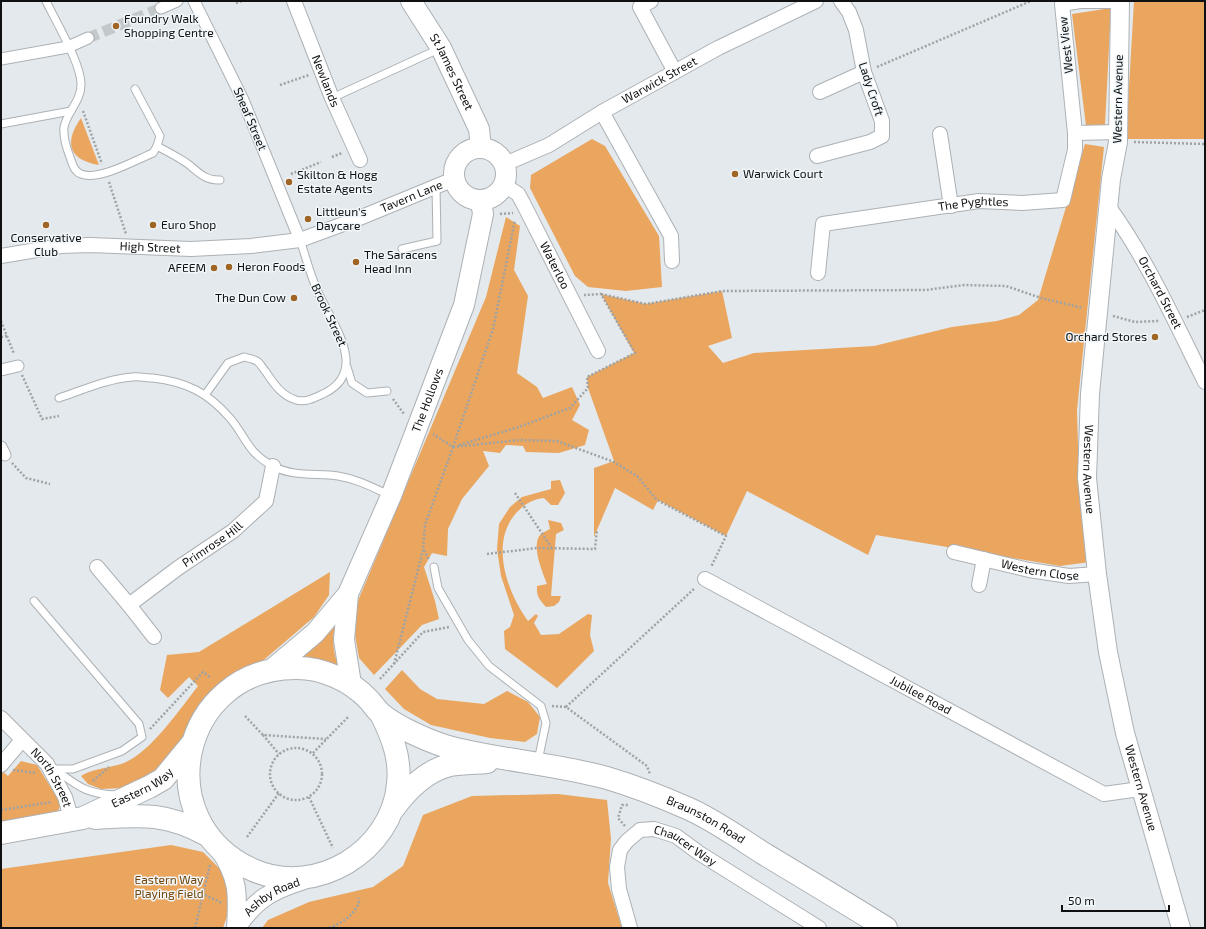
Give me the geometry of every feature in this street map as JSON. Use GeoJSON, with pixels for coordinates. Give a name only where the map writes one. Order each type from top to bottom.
{"type":"FeatureCollection","features":[{"type":"Feature","properties":{"kind":"main road","name":"St James Street"},"geometry":{"type":"LineString","coordinates":[[411,1],[441,48],[479,129],[481,148]]}},
{"type":"Feature","properties":{"kind":"main road"},"geometry":{"type":"LineString","coordinates":[[481,148],[494,152],[505,164],[507,174],[504,185],[495,196],[482,207],[462,193],[454,179],[455,169],[459,158],[470,150],[481,148]]}},
{"type":"Feature","properties":{"kind":"main road","name":"The Hollows"},"geometry":{"type":"LineString","coordinates":[[348,594],[391,496],[464,305],[482,207]]}},
{"type":"Feature","properties":{"kind":"main road"},"geometry":{"type":"LineString","coordinates":[[271,670],[316,633],[348,594]]}},
{"type":"Feature","properties":{"kind":"main road"},"geometry":{"type":"LineString","coordinates":[[348,594],[344,640],[351,684]]}},
{"type":"Feature","properties":{"kind":"main road"},"geometry":{"type":"LineString","coordinates":[[299,667],[327,673],[351,684],[367,697],[381,714],[392,734],[398,760],[398,784],[392,810],[382,830],[364,852],[340,868],[316,876],[284,878],[257,872],[212,849],[192,804],[188,775],[191,744],[202,719],[219,697],[241,681],[271,670],[299,667]]}},
{"type":"Feature","properties":{"kind":"main road","name":"Braunston Road"},"geometry":{"type":"LineString","coordinates":[[381,714],[411,731],[445,746],[508,760],[538,764],[607,778],[690,808],[886,928]]}},
{"type":"Feature","properties":{"kind":"main road","name":"Eastern Way"},"geometry":{"type":"LineString","coordinates":[[78,820],[163,779],[191,744]]}},
{"type":"Feature","properties":{"kind":"main road","name":"Braunston Road"},"geometry":{"type":"LineString","coordinates":[[392,810],[406,791],[423,778],[448,765],[508,760]]}},
{"type":"Feature","properties":{"kind":"main road","name":"Eastern Way"},"geometry":{"type":"LineString","coordinates":[[1,833],[78,820],[134,815],[162,817],[187,824],[212,849]]}},
{"type":"Feature","properties":{"kind":"street"},"geometry":{"type":"LineString","coordinates":[[161,8],[177,1]]}},
{"type":"Feature","properties":{"kind":"street","name":"Sheaf Street"},"geometry":{"type":"LineString","coordinates":[[194,1],[243,100],[300,240]]}},
{"type":"Feature","properties":{"kind":"street","name":"Newlands"},"geometry":{"type":"LineString","coordinates":[[294,1],[332,98],[360,160]]}},
{"type":"Feature","properties":{"kind":"street"},"geometry":{"type":"LineString","coordinates":[[651,1],[640,7],[675,72]]}},
{"type":"Feature","properties":{"kind":"street","name":"Warwick Street"},"geometry":{"type":"LineString","coordinates":[[505,164],[549,145],[602,112],[718,48],[816,1]]}},
{"type":"Feature","properties":{"kind":"street","name":"Lady Croft"},"geometry":{"type":"LineString","coordinates":[[817,156],[870,142],[882,136],[882,121],[864,72],[856,30],[849,12],[841,1]]}},
{"type":"Feature","properties":{"kind":"street","name":"West View"},"geometry":{"type":"LineString","coordinates":[[1075,133],[1062,3],[1080,1],[1110,1]]}},
{"type":"Feature","properties":{"kind":"street","name":"Western Avenue"},"geometry":{"type":"LineString","coordinates":[[1120,1],[1118,137],[1111,179],[1090,394],[1087,478],[1097,574],[1108,652],[1125,733],[1181,928]]}},
{"type":"Feature","properties":{"kind":"street"},"geometry":{"type":"LineString","coordinates":[[1,59],[68,47],[88,38]]}},
{"type":"Feature","properties":{"kind":"street"},"geometry":{"type":"LineString","coordinates":[[820,92],[864,72]]}},
{"type":"Feature","properties":{"kind":"street"},"geometry":{"type":"LineString","coordinates":[[602,112],[671,236],[672,261]]}},
{"type":"Feature","properties":{"kind":"street"},"geometry":{"type":"LineString","coordinates":[[1075,133],[1118,137]]}},
{"type":"Feature","properties":{"kind":"street","name":"The Pyghtles"},"geometry":{"type":"LineString","coordinates":[[818,273],[823,224],[979,201],[1022,202],[1063,200],[1075,150],[1075,133]]}},
{"type":"Feature","properties":{"kind":"street"},"geometry":{"type":"LineString","coordinates":[[940,134],[951,206]]}},
{"type":"Feature","properties":{"kind":"street","name":"Tavern Lane"},"geometry":{"type":"LineString","coordinates":[[300,240],[357,219],[454,179]]}},
{"type":"Feature","properties":{"kind":"street","name":"Waterloo"},"geometry":{"type":"LineString","coordinates":[[504,185],[518,194],[598,351]]}},
{"type":"Feature","properties":{"kind":"street","name":"Orchard Street"},"geometry":{"type":"LineString","coordinates":[[1109,207],[1129,235],[1146,263],[1205,382]]}},
{"type":"Feature","properties":{"kind":"street","name":"High Street"},"geometry":{"type":"LineString","coordinates":[[1,256],[61,246],[90,245],[191,249],[251,246],[300,240]]}},
{"type":"Feature","properties":{"kind":"street"},"geometry":{"type":"LineString","coordinates":[[1,370],[18,366]]}},
{"type":"Feature","properties":{"kind":"street","name":"Primrose Hill"},"geometry":{"type":"LineString","coordinates":[[129,605],[178,568],[233,531],[266,501],[273,466]]}},
{"type":"Feature","properties":{"kind":"street","name":"Western Close"},"geometry":{"type":"LineString","coordinates":[[954,552],[1029,570],[1069,576],[1097,574]]}},
{"type":"Feature","properties":{"kind":"street","name":"Western Close"},"geometry":{"type":"LineString","coordinates":[[979,585],[984,559]]}},
{"type":"Feature","properties":{"kind":"street"},"geometry":{"type":"LineString","coordinates":[[97,566],[154,637]]}},
{"type":"Feature","properties":{"kind":"street","name":"Jubilee Road"},"geometry":{"type":"LineString","coordinates":[[705,579],[1104,794],[1140,789]]}},
{"type":"Feature","properties":{"kind":"street","name":"North Street"},"geometry":{"type":"LineString","coordinates":[[1,718],[51,769],[78,820]]}},
{"type":"Feature","properties":{"kind":"street","name":"North Street"},"geometry":{"type":"LineString","coordinates":[[5,768],[22,740]]}},
{"type":"Feature","properties":{"kind":"street","name":"Chaucer Way"},"geometry":{"type":"LineString","coordinates":[[630,928],[616,867],[620,850],[627,841],[640,830],[654,829],[676,836],[699,853],[819,928]]}},
{"type":"Feature","properties":{"kind":"street","name":"Ashby Road"},"geometry":{"type":"LineString","coordinates":[[212,849],[230,865],[236,882],[236,928]]}},
{"type":"Feature","properties":{"kind":"street","name":"Ashby Road"},"geometry":{"type":"LineString","coordinates":[[236,928],[249,910],[265,896],[287,885],[316,876]]}},
{"type":"Feature","properties":{"kind":"lane"},"geometry":{"type":"LineString","coordinates":[[46,1],[79,72],[81,85],[79,99],[64,126],[64,142],[75,169],[81,174],[93,176],[105,173],[155,149],[160,136],[135,89]]}},
{"type":"Feature","properties":{"kind":"lane"},"geometry":{"type":"LineString","coordinates":[[332,98],[441,48]]}},
{"type":"Feature","properties":{"kind":"lane"},"geometry":{"type":"LineString","coordinates":[[1,124],[71,111]]}},
{"type":"Feature","properties":{"kind":"lane"},"geometry":{"type":"LineString","coordinates":[[155,149],[184,161],[202,176],[213,180],[220,180]]}},
{"type":"Feature","properties":{"kind":"lane"},"geometry":{"type":"LineString","coordinates":[[402,249],[437,241],[436,187]]}},
{"type":"Feature","properties":{"kind":"lane","name":"Brook Street"},"geometry":{"type":"LineString","coordinates":[[300,240],[312,279],[326,311],[340,332],[346,351],[346,367]]}},
{"type":"Feature","properties":{"kind":"lane"},"geometry":{"type":"LineString","coordinates":[[205,395],[228,363],[244,357],[258,362],[283,395],[298,400],[311,400],[330,390],[342,378],[346,367]]}},
{"type":"Feature","properties":{"kind":"lane"},"geometry":{"type":"LineString","coordinates":[[346,367],[352,383],[367,393],[387,391]]}},
{"type":"Feature","properties":{"kind":"lane"},"geometry":{"type":"LineString","coordinates":[[59,398],[111,381],[133,376],[173,380],[205,395],[230,419],[244,441],[257,456],[273,466],[294,473],[338,476],[360,480],[391,496]]}},
{"type":"Feature","properties":{"kind":"lane"},"geometry":{"type":"LineString","coordinates":[[434,567],[438,588],[468,640],[489,666],[541,706],[546,723],[538,764]]}},
{"type":"Feature","properties":{"kind":"lane"},"geometry":{"type":"LineString","coordinates":[[34,601],[139,724],[142,737],[122,751],[73,769],[51,769]]}},
{"type":"Feature","properties":{"kind":"lane"},"geometry":{"type":"LineString","coordinates":[[51,769],[81,789],[104,794],[131,795]]}},
{"type":"Feature","properties":{"kind":"path"},"geometry":{"type":"LineString","coordinates":[[236,3],[242,1]]}},
{"type":"Feature","properties":{"kind":"path"},"geometry":{"type":"LineString","coordinates":[[864,72],[1031,1]]}},
{"type":"Feature","properties":{"kind":"path"},"geometry":{"type":"LineString","coordinates":[[280,85],[321,70]]}},
{"type":"Feature","properties":{"kind":"path"},"geometry":{"type":"LineString","coordinates":[[1118,137],[1205,144]]}},
{"type":"Feature","properties":{"kind":"path"},"geometry":{"type":"LineString","coordinates":[[291,174],[321,162]]}},
{"type":"Feature","properties":{"kind":"path"},"geometry":{"type":"LineString","coordinates":[[394,664],[423,550],[425,525],[493,329],[517,213],[482,207]]}},
{"type":"Feature","properties":{"kind":"path"},"geometry":{"type":"LineString","coordinates":[[580,290],[585,295],[601,294],[646,304],[722,291],[926,290],[964,286],[1006,286],[1041,298],[1135,322],[1174,319],[1205,310]]}},
{"type":"Feature","properties":{"kind":"path"},"geometry":{"type":"LineString","coordinates":[[453,447],[516,428],[570,408],[588,388],[586,377],[635,353],[601,294]]}},
{"type":"Feature","properties":{"kind":"path"},"geometry":{"type":"LineString","coordinates":[[1,337],[7,336]]}},
{"type":"Feature","properties":{"kind":"path"},"geometry":{"type":"LineString","coordinates":[[387,391],[406,418]]}},
{"type":"Feature","properties":{"kind":"path"},"geometry":{"type":"LineString","coordinates":[[431,433],[453,447],[519,440],[557,442],[614,462],[637,476],[658,500],[726,536],[705,579],[566,707]]}},
{"type":"Feature","properties":{"kind":"path"},"geometry":{"type":"LineString","coordinates":[[3,451],[26,478],[50,484]]}},
{"type":"Feature","properties":{"kind":"path"},"geometry":{"type":"LineString","coordinates":[[515,492],[551,548]]}},
{"type":"Feature","properties":{"kind":"path"},"geometry":{"type":"LineString","coordinates":[[487,554],[551,548],[595,549],[597,530]]}},
{"type":"Feature","properties":{"kind":"path"},"geometry":{"type":"LineString","coordinates":[[380,679],[423,632],[460,625]]}},
{"type":"Feature","properties":{"kind":"path"},"geometry":{"type":"LineString","coordinates":[[142,737],[203,672],[211,678]]}},
{"type":"Feature","properties":{"kind":"path"},"geometry":{"type":"LineString","coordinates":[[244,716],[279,754]]}},
{"type":"Feature","properties":{"kind":"path"},"geometry":{"type":"LineString","coordinates":[[313,753],[349,716]]}},
{"type":"Feature","properties":{"kind":"path"},"geometry":{"type":"LineString","coordinates":[[263,735],[326,739]]}},
{"type":"Feature","properties":{"kind":"path"},"geometry":{"type":"LineString","coordinates":[[297,747],[313,753],[322,767],[323,776],[318,788],[310,797],[301,800],[292,800],[279,793],[272,784],[270,776],[271,767],[279,754],[288,748],[297,747]]}},
{"type":"Feature","properties":{"kind":"path"},"geometry":{"type":"LineString","coordinates":[[5,768],[51,769]]}},
{"type":"Feature","properties":{"kind":"path"},"geometry":{"type":"LineString","coordinates":[[247,837],[279,793]]}},
{"type":"Feature","properties":{"kind":"path"},"geometry":{"type":"LineString","coordinates":[[310,797],[333,848]]}},
{"type":"Feature","properties":{"kind":"path"},"geometry":{"type":"LineString","coordinates":[[195,928],[212,849]]}},
{"type":"Feature","properties":{"kind":"path"},"geometry":{"type":"LineString","coordinates":[[202,894],[237,909]]}},
{"type":"Feature","properties":{"kind":"path"},"geometry":{"type":"LineString","coordinates":[[329,928],[347,920],[355,912],[360,903],[358,898]]}},
{"type":"Feature","properties":{"kind":"green space"},"geometry":{"type":"Polygon","coordinates":[[[1134,1],[1205,1],[1205,139],[1126,139],[1134,1]]]}},
{"type":"Feature","properties":{"kind":"green space"},"geometry":{"type":"Polygon","coordinates":[[[1111,8],[1105,125],[1086,126],[1072,14],[1111,8]]]}},
{"type":"Feature","properties":{"kind":"green space"},"geometry":{"type":"Polygon","coordinates":[[[81,118],[99,165],[89,163],[81,159],[72,149],[72,135],[81,118]]]}},
{"type":"Feature","properties":{"kind":"green space"},"geometry":{"type":"Polygon","coordinates":[[[592,139],[605,146],[659,236],[662,287],[626,291],[588,287],[575,276],[530,188],[531,175],[592,139]]]}},
{"type":"Feature","properties":{"kind":"green space"},"geometry":{"type":"Polygon","coordinates":[[[1085,144],[1104,147],[1077,410],[1079,479],[1090,562],[1060,566],[876,535],[868,555],[747,491],[726,536],[658,500],[653,510],[615,488],[594,537],[594,468],[614,461],[588,388],[587,377],[634,353],[601,294],[646,304],[722,291],[732,338],[708,346],[723,363],[754,353],[874,346],[952,327],[997,321],[1019,315],[1038,300],[1085,144]]]}},
{"type":"Feature","properties":{"kind":"green space"},"geometry":{"type":"Polygon","coordinates":[[[506,217],[520,226],[514,270],[528,296],[517,373],[537,387],[543,398],[572,387],[580,405],[572,420],[589,430],[585,445],[559,453],[526,452],[523,446],[506,445],[500,453],[483,451],[489,466],[462,499],[448,529],[447,556],[432,553],[424,567],[439,619],[422,625],[374,675],[359,658],[355,635],[357,603],[486,297],[506,217]]]}},
{"type":"Feature","properties":{"kind":"green space"},"geometry":{"type":"Polygon","coordinates":[[[560,480],[565,493],[558,505],[551,505],[544,498],[526,504],[520,509],[509,524],[504,538],[503,552],[504,567],[513,596],[528,621],[536,614],[538,616],[534,623],[541,635],[559,634],[588,614],[592,615],[590,635],[594,651],[557,688],[505,649],[504,631],[510,627],[514,615],[501,576],[497,549],[499,524],[510,507],[522,497],[551,489],[551,481],[560,480]]]}},
{"type":"Feature","properties":{"kind":"green space"},"geometry":{"type":"Polygon","coordinates":[[[548,520],[561,523],[564,530],[556,534],[551,596],[561,596],[559,602],[554,606],[546,607],[540,600],[537,593],[537,586],[547,584],[538,559],[537,544],[541,534],[550,529],[548,520]]]}},
{"type":"Feature","properties":{"kind":"green space"},"geometry":{"type":"Polygon","coordinates":[[[330,572],[329,595],[314,617],[259,664],[231,678],[205,698],[168,767],[123,788],[101,789],[88,784],[81,776],[91,771],[124,763],[144,750],[174,718],[198,686],[189,677],[168,698],[160,690],[167,655],[199,652],[330,572]]]}},
{"type":"Feature","properties":{"kind":"green space"},"geometry":{"type":"Polygon","coordinates":[[[335,625],[334,647],[335,657],[339,667],[300,660],[322,640],[335,625]]]}},
{"type":"Feature","properties":{"kind":"green space"},"geometry":{"type":"Polygon","coordinates":[[[402,670],[420,689],[437,699],[484,704],[507,691],[528,702],[540,717],[537,734],[525,742],[490,738],[431,725],[404,709],[385,689],[402,670]]]}},
{"type":"Feature","properties":{"kind":"green space"},"geometry":{"type":"Polygon","coordinates":[[[21,761],[37,765],[61,804],[57,814],[1,828],[1,770],[8,776],[21,761]]]}},
{"type":"Feature","properties":{"kind":"green space"},"geometry":{"type":"Polygon","coordinates":[[[558,794],[607,800],[611,839],[608,883],[622,928],[262,928],[268,920],[309,902],[373,887],[403,866],[423,815],[472,796],[558,794]]]}},
{"type":"Feature","properties":{"kind":"green space","name":"Eastern Way Playing Field"},"geometry":{"type":"Polygon","coordinates":[[[171,845],[203,852],[225,874],[233,899],[223,928],[1,928],[1,869],[171,845]]]}},
{"type":"Feature","properties":{"kind":"tunnel"},"geometry":{"type":"LineString","coordinates":[[88,38],[161,8]]}},
{"type":"Feature","properties":{"kind":"place","name":"Foundry Walk Shopping Centre"},"geometry":{"type":"Point","coordinates":[116,26]}},
{"type":"Feature","properties":{"kind":"place","name":"Warwick Court"},"geometry":{"type":"Point","coordinates":[735,174]}},
{"type":"Feature","properties":{"kind":"place","name":"Skilton & Hogg Estate Agents"},"geometry":{"type":"Point","coordinates":[289,182]}},
{"type":"Feature","properties":{"kind":"place","name":"Littleun's Daycare"},"geometry":{"type":"Point","coordinates":[308,219]}},
{"type":"Feature","properties":{"kind":"place","name":"Conservative Club"},"geometry":{"type":"Point","coordinates":[46,225]}},
{"type":"Feature","properties":{"kind":"place","name":"Euro Shop"},"geometry":{"type":"Point","coordinates":[153,225]}},
{"type":"Feature","properties":{"kind":"place","name":"The Saracens Head Inn"},"geometry":{"type":"Point","coordinates":[356,262]}},
{"type":"Feature","properties":{"kind":"place","name":"Heron Foods"},"geometry":{"type":"Point","coordinates":[229,267]}},
{"type":"Feature","properties":{"kind":"place","name":"AFEEM"},"geometry":{"type":"Point","coordinates":[214,268]}},
{"type":"Feature","properties":{"kind":"place","name":"The Dun Cow"},"geometry":{"type":"Point","coordinates":[294,298]}},
{"type":"Feature","properties":{"kind":"place","name":"Orchard Stores"},"geometry":{"type":"Point","coordinates":[1155,337]}}]}
